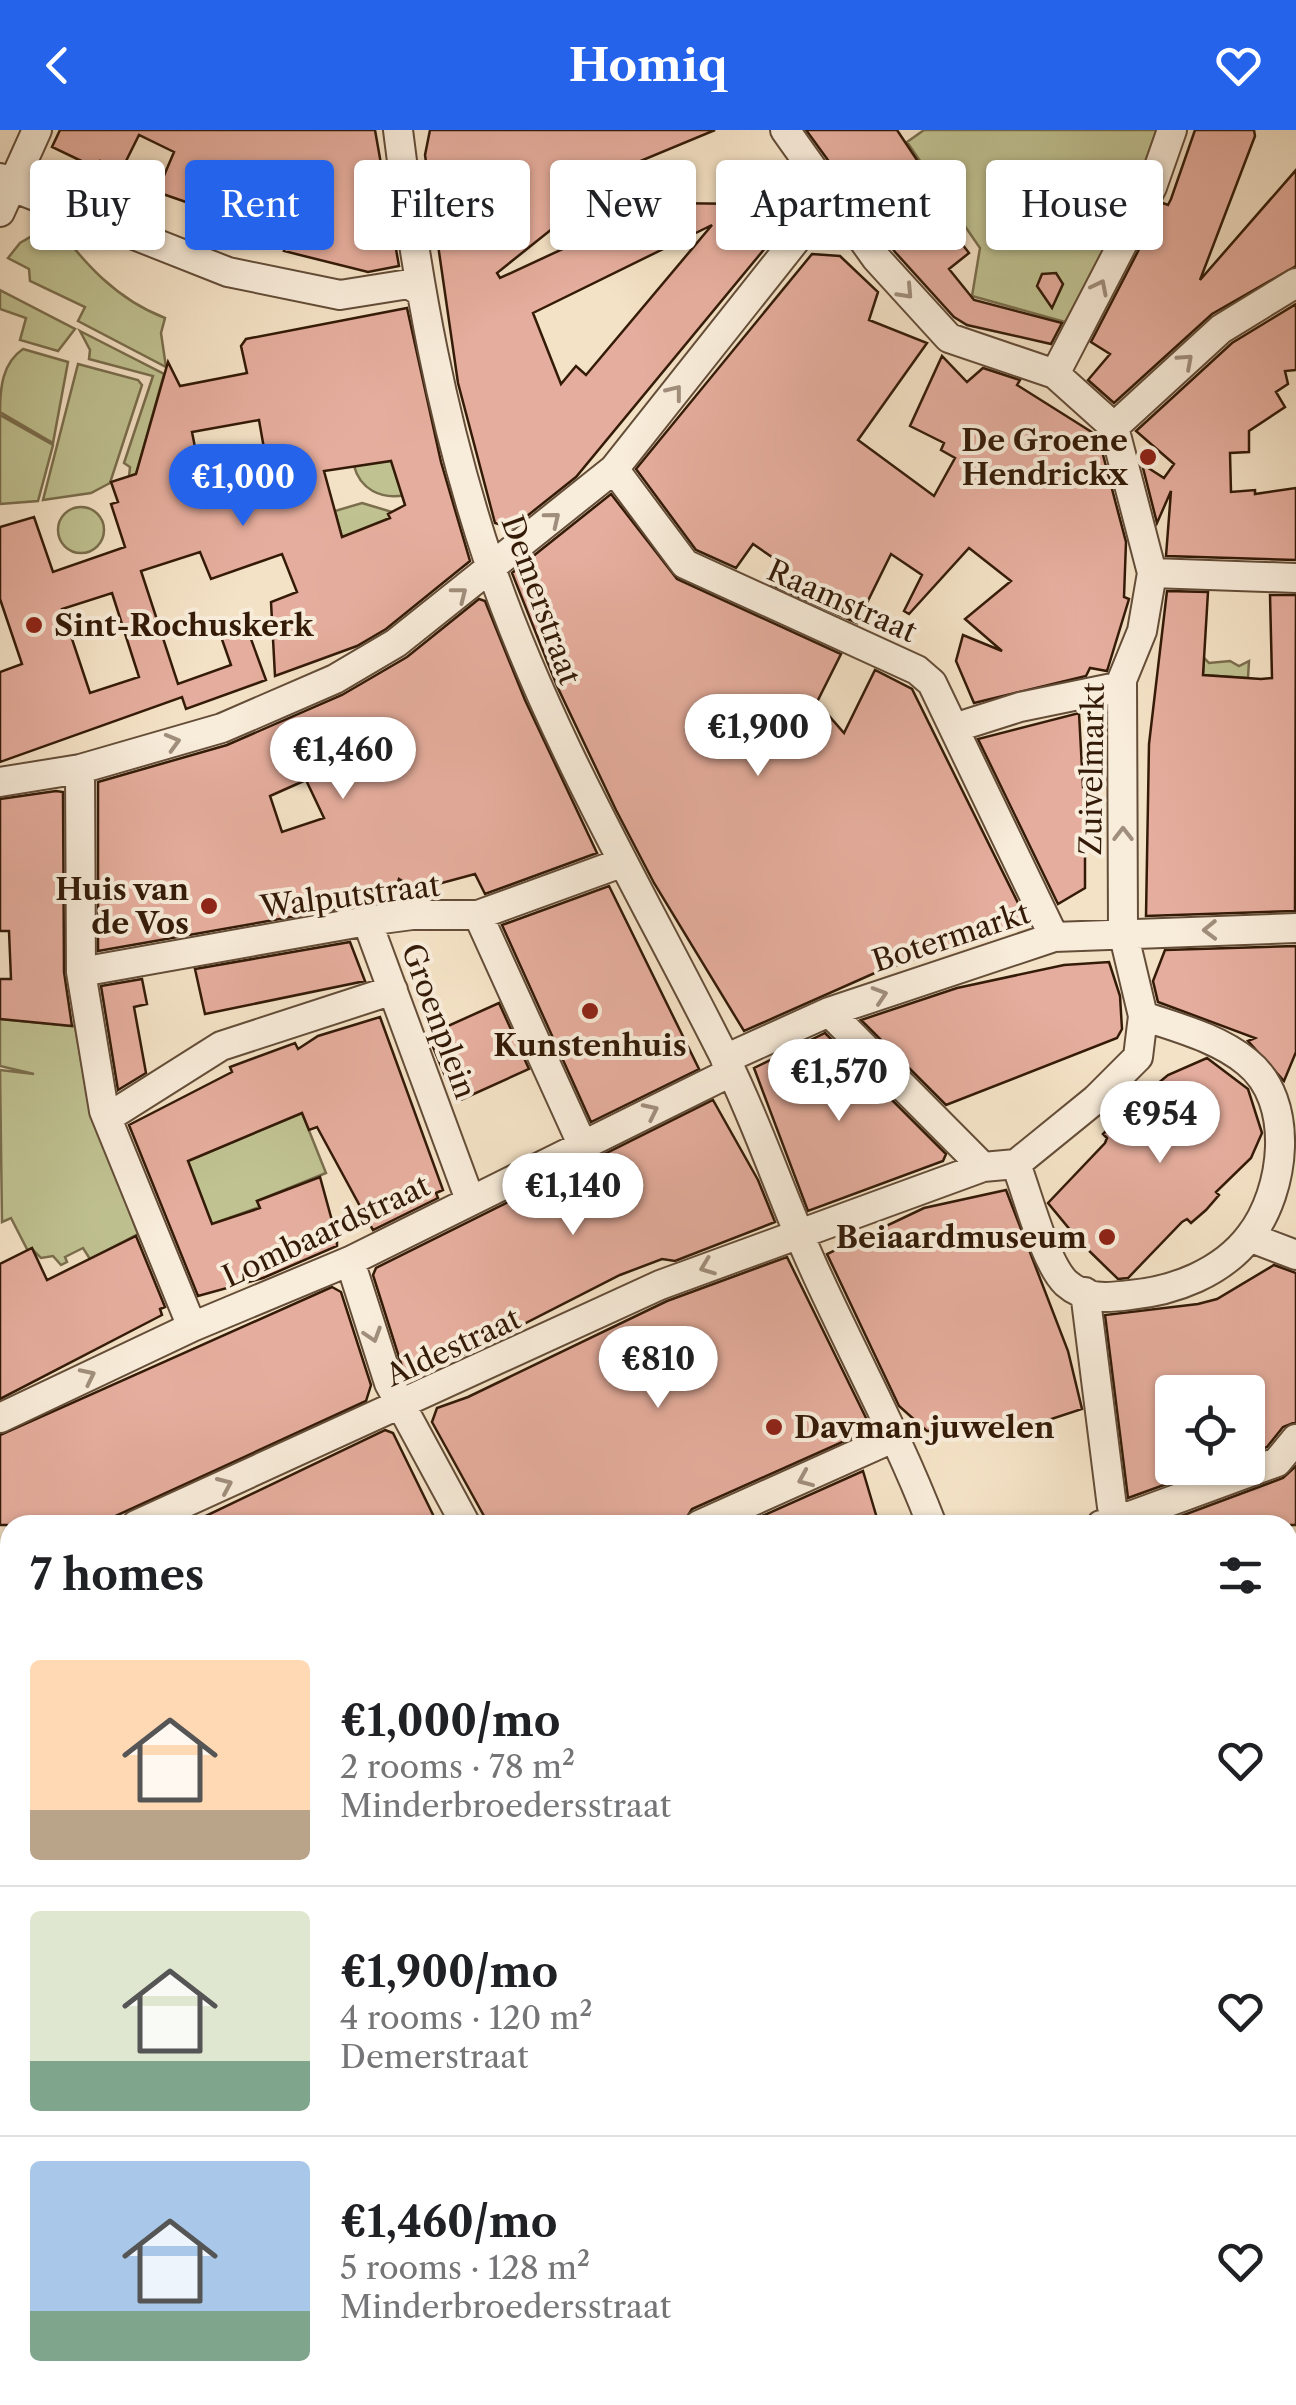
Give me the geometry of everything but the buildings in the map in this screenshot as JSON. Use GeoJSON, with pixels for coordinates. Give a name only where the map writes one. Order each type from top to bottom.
{"type":"FeatureCollection","features":[{"type":"Feature","properties":{"kind":"street"},"geometry":{"type":"LineString","coordinates":[[0,212],[5,182],[37,130]]}},
{"type":"Feature","properties":{"kind":"street","name":"Demerstraat"},"geometry":{"type":"LineString","coordinates":[[398,130],[418,290],[451,437],[492,569],[551,719],[621,863],[728,1065],[798,1232],[928,1515]]}},
{"type":"Feature","properties":{"kind":"street"},"geometry":{"type":"LineString","coordinates":[[785,130],[806,160]]}},
{"type":"Feature","properties":{"kind":"street"},"geometry":{"type":"LineString","coordinates":[[1055,374],[1152,187],[1172,130]]}},
{"type":"Feature","properties":{"kind":"street"},"geometry":{"type":"LineString","coordinates":[[5,182],[228,272],[340,295],[409,284],[418,290]]}},
{"type":"Feature","properties":{"kind":"street"},"geometry":{"type":"LineString","coordinates":[[0,782],[80,769],[222,728],[335,679],[396,644],[614,468],[788,250]]}},
{"type":"Feature","properties":{"kind":"street"},"geometry":{"type":"LineString","coordinates":[[870,250],[949,338],[1055,374],[1114,426],[1221,329],[1296,283]]}},
{"type":"Feature","properties":{"kind":"street","name":"Zuivelmarkt"},"geometry":{"type":"LineString","coordinates":[[1114,426],[1152,573],[1142,631],[1122,686],[1124,932]]}},
{"type":"Feature","properties":{"kind":"street","name":"Raamstraat"},"geometry":{"type":"LineString","coordinates":[[614,468],[685,564],[917,670],[932,683],[1054,937]]}},
{"type":"Feature","properties":{"kind":"street"},"geometry":{"type":"LineString","coordinates":[[1152,573],[1296,578]]}},
{"type":"Feature","properties":{"kind":"street"},"geometry":{"type":"LineString","coordinates":[[954,728],[1020,707],[1122,686]]}},
{"type":"Feature","properties":{"kind":"street"},"geometry":{"type":"LineString","coordinates":[[80,769],[81,972],[107,1118],[192,1327]]}},
{"type":"Feature","properties":{"kind":"street","name":"Walputstraat"},"geometry":{"type":"LineString","coordinates":[[81,972],[367,921],[412,915],[478,915],[621,863]]}},
{"type":"Feature","properties":{"kind":"street"},"geometry":{"type":"LineString","coordinates":[[478,915],[582,1144]]}},
{"type":"Feature","properties":{"kind":"street","name":"Groenplein"},"geometry":{"type":"LineString","coordinates":[[367,921],[470,1200]]}},
{"type":"Feature","properties":{"kind":"street","name":"Botermarkt"},"geometry":{"type":"LineString","coordinates":[[728,1065],[828,1012],[1054,937],[1296,928]]}},
{"type":"Feature","properties":{"kind":"street"},"geometry":{"type":"LineString","coordinates":[[1124,932],[1143,1016],[1138,1057],[1096,1099],[1016,1164],[1056,1268],[1069,1285],[1097,1298],[1177,1288],[1250,1237],[1271,1200],[1280,1140],[1275,1098],[1248,1062],[1212,1040],[1143,1016]]}},
{"type":"Feature","properties":{"kind":"street"},"geometry":{"type":"LineString","coordinates":[[107,1118],[221,1046],[393,990]]}},
{"type":"Feature","properties":{"kind":"street"},"geometry":{"type":"LineString","coordinates":[[828,1012],[983,1167]]}},
{"type":"Feature","properties":{"kind":"street","name":"Lombaardstraat"},"geometry":{"type":"LineString","coordinates":[[0,1418],[192,1327],[350,1261],[728,1065]]}},
{"type":"Feature","properties":{"kind":"street","name":"Aldestraat"},"geometry":{"type":"LineString","coordinates":[[158,1515],[441,1389],[660,1285],[983,1167],[1016,1164]]}},
{"type":"Feature","properties":{"kind":"street"},"geometry":{"type":"LineString","coordinates":[[1250,1237],[1296,1255]]}},
{"type":"Feature","properties":{"kind":"street"},"geometry":{"type":"LineString","coordinates":[[350,1261],[389,1384],[461,1515]]}},
{"type":"Feature","properties":{"kind":"street"},"geometry":{"type":"LineString","coordinates":[[1085,1292],[1112,1515]]}},
{"type":"Feature","properties":{"kind":"street"},"geometry":{"type":"LineString","coordinates":[[720,1515],[893,1438]]}},
{"type":"Feature","properties":{"kind":"street"},"geometry":{"type":"LineString","coordinates":[[1131,1515],[1277,1462],[1296,1439]]}},
{"type":"Feature","properties":{"kind":"green space"},"geometry":{"type":"Polygon","coordinates":[[[924,130],[1157,130],[1146,160],[986,160],[986,250],[1105,250],[1065,322],[972,296],[980,248],[966,228],[966,160],[919,160],[907,142],[924,130]]]}},
{"type":"Feature","properties":{"kind":"green space"},"geometry":{"type":"Polygon","coordinates":[[[30,237],[30,250],[76,250],[103,279],[131,301],[165,318],[161,333],[166,367],[78,321],[85,307],[30,281],[29,269],[8,258],[30,237]]]}},
{"type":"Feature","properties":{"kind":"green space"},"geometry":{"type":"Polygon","coordinates":[[[0,290],[75,329],[58,351],[20,340],[26,318],[0,309],[0,290]]]}},
{"type":"Feature","properties":{"kind":"green space"},"geometry":{"type":"Polygon","coordinates":[[[80,331],[164,374],[136,474],[129,477],[130,467],[124,463],[153,376],[89,359],[90,350],[80,331]]]}},
{"type":"Feature","properties":{"kind":"green space"},"geometry":{"type":"Polygon","coordinates":[[[23,349],[68,362],[53,443],[0,412],[6,369],[23,349]]]}},
{"type":"Feature","properties":{"kind":"green space"},"geometry":{"type":"Polygon","coordinates":[[[78,364],[138,380],[142,385],[110,483],[91,493],[43,500],[78,364]]]}},
{"type":"Feature","properties":{"kind":"green space"},"geometry":{"type":"Polygon","coordinates":[[[0,415],[53,445],[38,501],[0,504],[0,415]]]}},
{"type":"Feature","properties":{"kind":"green space"},"geometry":{"type":"Polygon","coordinates":[[[393,454],[405,495],[388,496],[373,491],[361,481],[354,466],[393,454]]]}},
{"type":"Feature","properties":{"kind":"green space"},"geometry":{"type":"Polygon","coordinates":[[[362,503],[392,512],[394,524],[342,537],[335,511],[362,503]]]}},
{"type":"Feature","properties":{"kind":"green space"},"geometry":{"type":"Polygon","coordinates":[[[81,507],[97,514],[104,530],[97,546],[81,553],[65,546],[58,530],[65,514],[81,507]]]}},
{"type":"Feature","properties":{"kind":"green space"},"geometry":{"type":"Polygon","coordinates":[[[1204,658],[1209,663],[1230,661],[1239,666],[1249,661],[1248,678],[1203,675],[1204,658]]]}},
{"type":"Feature","properties":{"kind":"green space"},"geometry":{"type":"Polygon","coordinates":[[[0,1019],[75,1026],[88,1101],[138,1234],[90,1259],[83,1248],[65,1257],[67,1262],[61,1265],[53,1256],[41,1258],[32,1249],[28,1251],[11,1218],[2,1222],[0,1070],[34,1074],[0,1066],[0,1019]]]}},
{"type":"Feature","properties":{"kind":"green space"},"geometry":{"type":"Polygon","coordinates":[[[302,1113],[326,1173],[257,1201],[260,1207],[212,1224],[188,1161],[302,1113]]]}},
{"type":"Feature","properties":{"kind":"place","name":"De Groene Hendrickx"},"geometry":{"type":"Point","coordinates":[1148,457]}},
{"type":"Feature","properties":{"kind":"place","name":"Sint-Rochuskerk"},"geometry":{"type":"Point","coordinates":[34,625]}},
{"type":"Feature","properties":{"kind":"place","name":"Huis van de Vos"},"geometry":{"type":"Point","coordinates":[209,906]}},
{"type":"Feature","properties":{"kind":"place","name":"Kunstenhuis"},"geometry":{"type":"Point","coordinates":[590,1011]}},
{"type":"Feature","properties":{"kind":"place","name":"Beiaardmuseum"},"geometry":{"type":"Point","coordinates":[1107,1237]}},
{"type":"Feature","properties":{"kind":"place","name":"Davman juwelen"},"geometry":{"type":"Point","coordinates":[774,1427]}}]}
